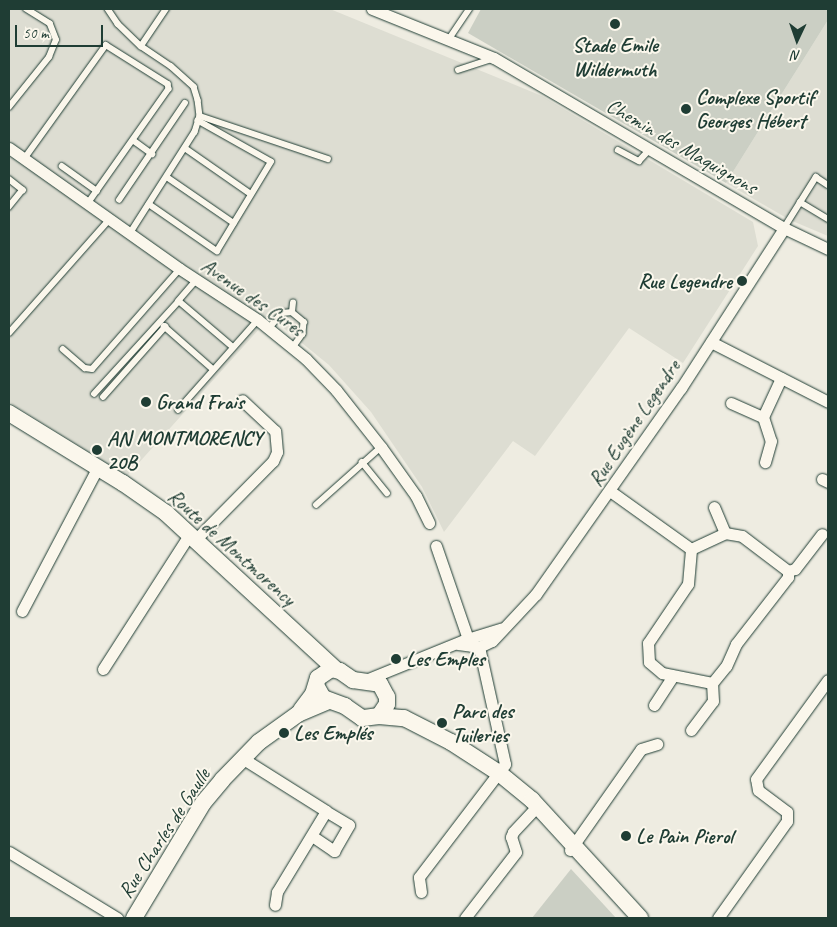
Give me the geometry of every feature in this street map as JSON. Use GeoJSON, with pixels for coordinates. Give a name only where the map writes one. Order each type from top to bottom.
{"type":"FeatureCollection","features":[{"type":"Feature","properties":{"kind":"main road","name":"Route de Montmorency"},"geometry":{"type":"LineString","coordinates":[[9,413],[98,467],[166,513],[191,538],[336,669],[353,680],[362,682],[373,681],[384,692],[451,742]]}},
{"type":"Feature","properties":{"kind":"main road","name":"Route de Montmorency"},"geometry":{"type":"LineString","coordinates":[[298,636],[317,683],[329,701]]}},
{"type":"Feature","properties":{"kind":"main road"},"geometry":{"type":"LineString","coordinates":[[298,714],[327,670],[336,669]]}},
{"type":"Feature","properties":{"kind":"main road"},"geometry":{"type":"LineString","coordinates":[[379,716],[386,704],[384,692]]}},
{"type":"Feature","properties":{"kind":"main road"},"geometry":{"type":"LineString","coordinates":[[298,714],[329,701],[345,706],[360,718],[379,716],[404,718],[451,742],[499,774],[514,787],[640,918]]}},
{"type":"Feature","properties":{"kind":"main road","name":"Rue Charles de Gaulle"},"geometry":{"type":"LineString","coordinates":[[134,918],[203,804],[242,758],[298,714]]}},
{"type":"Feature","properties":{"kind":"main road"},"geometry":{"type":"LineString","coordinates":[[572,849],[630,918]]}},
{"type":"Feature","properties":{"kind":"street","name":"Chemin des Maquignons"},"geometry":{"type":"LineString","coordinates":[[372,9],[494,58],[784,228],[828,249]]}},
{"type":"Feature","properties":{"kind":"street","name":"Avenue des Cures"},"geometry":{"type":"LineString","coordinates":[[9,148],[180,269],[258,320],[293,348],[336,390],[381,447],[416,496],[429,523]]}},
{"type":"Feature","properties":{"kind":"street","name":"Rue Eugène Legendre"},"geometry":{"type":"LineString","coordinates":[[362,682],[388,669],[469,644],[501,629],[536,594],[610,491],[712,342],[784,228]]}},
{"type":"Feature","properties":{"kind":"street"},"geometry":{"type":"LineString","coordinates":[[712,342],[828,402]]}},
{"type":"Feature","properties":{"kind":"street"},"geometry":{"type":"LineString","coordinates":[[765,462],[771,441],[763,417],[781,378]]}},
{"type":"Feature","properties":{"kind":"street"},"geometry":{"type":"LineString","coordinates":[[103,669],[191,538],[273,460],[277,452],[275,431],[242,400]]}},
{"type":"Feature","properties":{"kind":"street"},"geometry":{"type":"LineString","coordinates":[[731,403],[763,417]]}},
{"type":"Feature","properties":{"kind":"street"},"geometry":{"type":"LineString","coordinates":[[22,611],[98,467]]}},
{"type":"Feature","properties":{"kind":"street"},"geometry":{"type":"LineString","coordinates":[[610,491],[691,549]]}},
{"type":"Feature","properties":{"kind":"street"},"geometry":{"type":"LineString","coordinates":[[714,507],[725,534]]}},
{"type":"Feature","properties":{"kind":"street"},"geometry":{"type":"LineString","coordinates":[[691,549],[725,534],[742,536],[788,571]]}},
{"type":"Feature","properties":{"kind":"street"},"geometry":{"type":"LineString","coordinates":[[691,730],[712,701],[712,683],[726,666],[736,644],[775,597],[788,571],[795,569],[822,534]]}},
{"type":"Feature","properties":{"kind":"street"},"geometry":{"type":"LineString","coordinates":[[420,892],[419,877],[505,764],[469,644],[436,546]]}},
{"type":"Feature","properties":{"kind":"street"},"geometry":{"type":"LineString","coordinates":[[691,549],[688,584],[646,649],[653,667],[673,676],[712,683]]}},
{"type":"Feature","properties":{"kind":"street"},"geometry":{"type":"LineString","coordinates":[[384,692],[388,669]]}},
{"type":"Feature","properties":{"kind":"street"},"geometry":{"type":"LineString","coordinates":[[654,705],[673,676]]}},
{"type":"Feature","properties":{"kind":"street"},"geometry":{"type":"LineString","coordinates":[[718,918],[787,820],[787,812],[758,790],[756,779],[828,680]]}},
{"type":"Feature","properties":{"kind":"street"},"geometry":{"type":"LineString","coordinates":[[572,849],[641,748],[657,744]]}},
{"type":"Feature","properties":{"kind":"street"},"geometry":{"type":"LineString","coordinates":[[242,758],[349,825],[334,851],[312,836]]}},
{"type":"Feature","properties":{"kind":"street"},"geometry":{"type":"LineString","coordinates":[[465,918],[516,852],[511,837],[535,809]]}},
{"type":"Feature","properties":{"kind":"street"},"geometry":{"type":"LineString","coordinates":[[275,905],[277,892],[326,811]]}},
{"type":"Feature","properties":{"kind":"street"},"geometry":{"type":"LineString","coordinates":[[9,852],[116,918]]}},
{"type":"Feature","properties":{"kind":"lane"},"geometry":{"type":"LineString","coordinates":[[9,107],[49,57],[56,40],[50,24],[26,9]]}},
{"type":"Feature","properties":{"kind":"lane"},"geometry":{"type":"LineString","coordinates":[[108,9],[118,24],[141,46],[171,66],[194,87],[199,118],[185,148],[130,234]]}},
{"type":"Feature","properties":{"kind":"lane"},"geometry":{"type":"LineString","coordinates":[[141,46],[166,9]]}},
{"type":"Feature","properties":{"kind":"lane"},"geometry":{"type":"LineString","coordinates":[[449,39],[469,9]]}},
{"type":"Feature","properties":{"kind":"lane"},"geometry":{"type":"LineString","coordinates":[[24,159],[106,45],[168,84],[169,89],[88,204]]}},
{"type":"Feature","properties":{"kind":"lane"},"geometry":{"type":"LineString","coordinates":[[458,70],[494,58]]}},
{"type":"Feature","properties":{"kind":"lane"},"geometry":{"type":"LineString","coordinates":[[119,200],[185,103]]}},
{"type":"Feature","properties":{"kind":"lane"},"geometry":{"type":"LineString","coordinates":[[199,118],[328,159]]}},
{"type":"Feature","properties":{"kind":"lane"},"geometry":{"type":"LineString","coordinates":[[149,204],[216,251],[271,162],[199,118]]}},
{"type":"Feature","properties":{"kind":"lane"},"geometry":{"type":"LineString","coordinates":[[133,140],[152,154]]}},
{"type":"Feature","properties":{"kind":"lane"},"geometry":{"type":"LineString","coordinates":[[185,148],[251,194]]}},
{"type":"Feature","properties":{"kind":"lane"},"geometry":{"type":"LineString","coordinates":[[618,150],[639,162],[650,149]]}},
{"type":"Feature","properties":{"kind":"lane"},"geometry":{"type":"LineString","coordinates":[[62,166],[97,191]]}},
{"type":"Feature","properties":{"kind":"lane"},"geometry":{"type":"LineString","coordinates":[[167,177],[234,223]]}},
{"type":"Feature","properties":{"kind":"lane"},"geometry":{"type":"LineString","coordinates":[[784,228],[816,177],[828,185]]}},
{"type":"Feature","properties":{"kind":"lane"},"geometry":{"type":"LineString","coordinates":[[9,179],[23,190],[9,207]]}},
{"type":"Feature","properties":{"kind":"lane"},"geometry":{"type":"LineString","coordinates":[[800,202],[828,219]]}},
{"type":"Feature","properties":{"kind":"lane"},"geometry":{"type":"LineString","coordinates":[[9,333],[110,219]]}},
{"type":"Feature","properties":{"kind":"lane"},"geometry":{"type":"LineString","coordinates":[[63,349],[85,368],[92,369],[180,269]]}},
{"type":"Feature","properties":{"kind":"lane"},"geometry":{"type":"LineString","coordinates":[[103,397],[163,325],[197,280]]}},
{"type":"Feature","properties":{"kind":"lane"},"geometry":{"type":"LineString","coordinates":[[180,301],[233,348]]}},
{"type":"Feature","properties":{"kind":"lane"},"geometry":{"type":"LineString","coordinates":[[292,312],[293,303]]}},
{"type":"Feature","properties":{"kind":"lane"},"geometry":{"type":"LineString","coordinates":[[269,328],[282,313],[292,312],[302,318],[304,329],[293,348]]}},
{"type":"Feature","properties":{"kind":"lane"},"geometry":{"type":"LineString","coordinates":[[178,410],[258,320]]}},
{"type":"Feature","properties":{"kind":"lane"},"geometry":{"type":"LineString","coordinates":[[94,394],[147,335],[163,325]]}},
{"type":"Feature","properties":{"kind":"lane"},"geometry":{"type":"LineString","coordinates":[[163,325],[213,369]]}},
{"type":"Feature","properties":{"kind":"lane"},"geometry":{"type":"LineString","coordinates":[[316,505],[381,447]]}},
{"type":"Feature","properties":{"kind":"lane"},"geometry":{"type":"LineString","coordinates":[[362,462],[387,493]]}},
{"type":"Feature","properties":{"kind":"shaded area"},"geometry":{"type":"Polygon","coordinates":[[[9,9],[330,9],[542,96],[753,222],[758,246],[683,363],[629,328],[535,456],[513,441],[444,532],[422,487],[371,412],[329,365],[270,317],[127,476],[9,402],[9,9]]]}},
{"type":"Feature","properties":{"kind":"shaded area","name":"Complexe Sportif Georges Hébert"},"geometry":{"type":"Polygon","coordinates":[[[481,9],[828,9],[828,20],[726,183],[468,33],[481,9]]]}},
{"type":"Feature","properties":{"kind":"shaded area"},"geometry":{"type":"Polygon","coordinates":[[[828,20],[828,236],[790,220],[726,183],[828,20]]]}},
{"type":"Feature","properties":{"kind":"shaded area"},"geometry":{"type":"Polygon","coordinates":[[[571,869],[616,918],[532,918],[571,869]]]}},
{"type":"Feature","properties":{"kind":"place","name":"Stade Emile Wildermuth"},"geometry":{"type":"Point","coordinates":[615,24]}},
{"type":"Feature","properties":{"kind":"place","name":"Complexe Sportif Georges Hébert"},"geometry":{"type":"Point","coordinates":[686,109]}},
{"type":"Feature","properties":{"kind":"place","name":"Rue Legendre"},"geometry":{"type":"Point","coordinates":[742,281]}},
{"type":"Feature","properties":{"kind":"place","name":"Grand Frais"},"geometry":{"type":"Point","coordinates":[146,402]}},
{"type":"Feature","properties":{"kind":"place","name":"AN MONTMORENCY 20B"},"geometry":{"type":"Point","coordinates":[97,450]}},
{"type":"Feature","properties":{"kind":"place","name":"Les Emples"},"geometry":{"type":"Point","coordinates":[396,659]}},
{"type":"Feature","properties":{"kind":"place","name":"Parc des Tuileries"},"geometry":{"type":"Point","coordinates":[442,723]}},
{"type":"Feature","properties":{"kind":"place","name":"Les Emplés"},"geometry":{"type":"Point","coordinates":[284,733]}},
{"type":"Feature","properties":{"kind":"place","name":"Le Pain Pierol"},"geometry":{"type":"Point","coordinates":[626,836]}}]}
